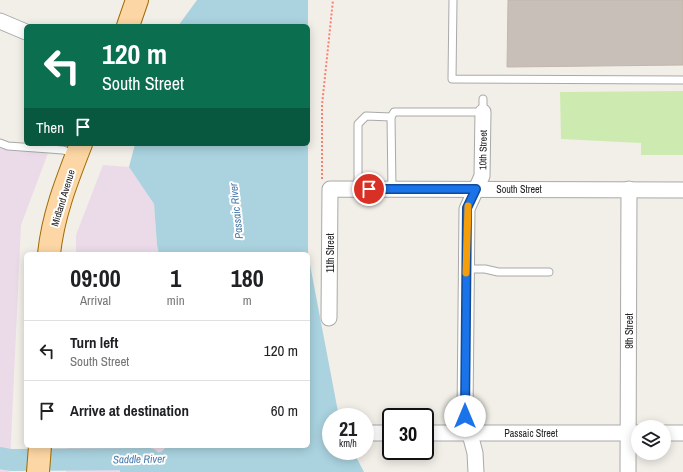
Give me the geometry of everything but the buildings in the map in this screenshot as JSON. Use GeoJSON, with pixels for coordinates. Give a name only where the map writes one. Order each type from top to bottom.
{"type":"FeatureCollection","features":[{"type":"Feature","properties":{"kind":"main road"},"geometry":{"type":"LineString","coordinates":[[129,24],[137,0]]}},
{"type":"Feature","properties":{"kind":"main road","name":"Midland Avenue"},"geometry":{"type":"LineString","coordinates":[[49,252],[57,211],[63,189],[79,150]]}},
{"type":"Feature","properties":{"kind":"main road"},"geometry":{"type":"LineString","coordinates":[[38,472],[40,448]]}},
{"type":"Feature","properties":{"kind":"street"},"geometry":{"type":"LineString","coordinates":[[0,21],[24,31]]}},
{"type":"Feature","properties":{"kind":"street","name":"10th Street"},"geometry":{"type":"LineString","coordinates":[[476,472],[475,453],[465,416],[467,208],[482,176],[483,105]]}},
{"type":"Feature","properties":{"kind":"street","name":"South Street"},"geometry":{"type":"LineString","coordinates":[[330,189],[683,190]]}},
{"type":"Feature","properties":{"kind":"street","name":"11th Street"},"geometry":{"type":"LineString","coordinates":[[329,318],[330,189]]}},
{"type":"Feature","properties":{"kind":"street","name":"9th Street"},"geometry":{"type":"LineString","coordinates":[[629,189],[633,420]]}},
{"type":"Feature","properties":{"kind":"street","name":"Passaic Street"},"geometry":{"type":"LineString","coordinates":[[434,433],[631,433]]}},
{"type":"Feature","properties":{"kind":"street"},"geometry":{"type":"LineString","coordinates":[[671,433],[683,433]]}},
{"type":"Feature","properties":{"kind":"street","name":"9th Street"},"geometry":{"type":"LineString","coordinates":[[628,472],[631,449]]}},
{"type":"Feature","properties":{"kind":"lane"},"geometry":{"type":"LineString","coordinates":[[453,0],[452,79],[683,80]]}},
{"type":"Feature","properties":{"kind":"lane"},"geometry":{"type":"LineString","coordinates":[[392,189],[391,117],[394,112],[483,105]]}},
{"type":"Feature","properties":{"kind":"lane"},"geometry":{"type":"LineString","coordinates":[[358,189],[358,124],[366,116],[391,117]]}},
{"type":"Feature","properties":{"kind":"lane"},"geometry":{"type":"LineString","coordinates":[[0,143],[8,146],[79,150]]}},
{"type":"Feature","properties":{"kind":"lane"},"geometry":{"type":"LineString","coordinates":[[466,269],[485,268],[498,272],[549,272]]}},
{"type":"Feature","properties":{"kind":"path"},"geometry":{"type":"LineString","coordinates":[[330,189],[322,182],[322,105],[333,0]]}},
{"type":"Feature","properties":{"kind":"shaded area"},"geometry":{"type":"Polygon","coordinates":[[[0,141],[48,153],[21,225],[9,472],[0,472],[0,141]]]}},
{"type":"Feature","properties":{"kind":"shaded area"},"geometry":{"type":"Polygon","coordinates":[[[103,165],[129,167],[154,204],[159,252],[76,252],[76,235],[103,165]]]}},
{"type":"Feature","properties":{"kind":"shaded area"},"geometry":{"type":"Polygon","coordinates":[[[68,448],[165,448],[161,452],[120,456],[120,472],[66,472],[68,448]]]}},
{"type":"Feature","properties":{"kind":"green space"},"geometry":{"type":"Polygon","coordinates":[[[683,91],[683,155],[641,155],[641,143],[561,139],[560,92],[683,91]]]}},
{"type":"Feature","properties":{"kind":"water"},"geometry":{"type":"Polygon","coordinates":[[[197,0],[308,0],[308,24],[179,24],[197,0]]]}},
{"type":"Feature","properties":{"kind":"water","name":"Passaic River"},"geometry":{"type":"Polygon","coordinates":[[[134,146],[308,146],[308,252],[159,252],[154,204],[129,167],[134,146]]]}},
{"type":"Feature","properties":{"kind":"water"},"geometry":{"type":"Polygon","coordinates":[[[310,265],[337,408],[322,408],[322,460],[358,460],[364,472],[120,472],[120,456],[161,452],[165,448],[310,448],[310,265]]]}},
{"type":"Feature","properties":{"kind":"waterway","name":"Saddle River"},"geometry":{"type":"LineString","coordinates":[[0,458],[11,460],[149,459]]}},
{"type":"Feature","properties":{"kind":"slow traffic"},"geometry":{"type":"LineString","coordinates":[[466,273],[468,206]]}},
{"type":"Feature","properties":{"kind":"route"},"geometry":{"type":"LineString","coordinates":[[369,189],[476,189],[467,208],[465,416]]}}]}
